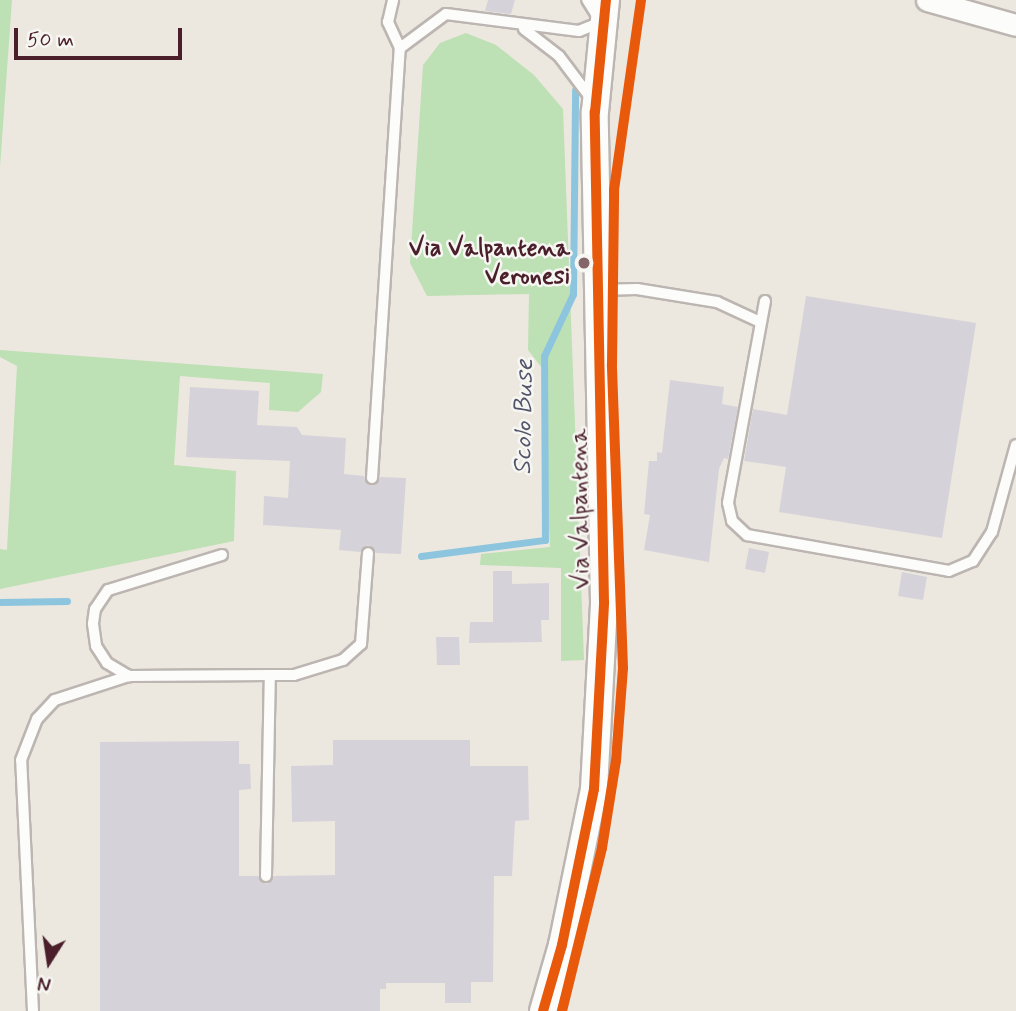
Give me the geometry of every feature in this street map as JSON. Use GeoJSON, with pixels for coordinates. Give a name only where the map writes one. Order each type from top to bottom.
{"type":"FeatureCollection","features":[{"type":"Feature","properties":{"kind":"street"},"geometry":{"type":"LineString","coordinates":[[927,0],[1016,25]]}},
{"type":"Feature","properties":{"kind":"street","name":"Via Valpantena"},"geometry":{"type":"LineString","coordinates":[[543,1011],[562,945],[594,789],[604,602],[596,290],[595,112],[604,11]]}},
{"type":"Feature","properties":{"kind":"lane"},"geometry":{"type":"LineString","coordinates":[[372,478],[400,48],[387,22],[393,0]]}},
{"type":"Feature","properties":{"kind":"lane"},"geometry":{"type":"LineString","coordinates":[[400,48],[446,14],[522,27],[579,31],[604,11],[587,0]]}},
{"type":"Feature","properties":{"kind":"lane"},"geometry":{"type":"LineString","coordinates":[[522,27],[559,56],[588,90],[595,112]]}},
{"type":"Feature","properties":{"kind":"lane"},"geometry":{"type":"LineString","coordinates":[[596,290],[637,289],[703,299],[760,322]]}},
{"type":"Feature","properties":{"kind":"lane"},"geometry":{"type":"LineString","coordinates":[[765,301],[728,502],[732,521],[747,535],[949,570],[973,561],[992,532],[1016,445]]}},
{"type":"Feature","properties":{"kind":"lane"},"geometry":{"type":"LineString","coordinates":[[33,1011],[21,760],[37,719],[55,700],[129,676],[294,675],[343,660],[361,644],[368,553]]}},
{"type":"Feature","properties":{"kind":"lane"},"geometry":{"type":"LineString","coordinates":[[129,676],[107,663],[96,646],[95,609],[108,590],[222,555]]}},
{"type":"Feature","properties":{"kind":"lane"},"geometry":{"type":"LineString","coordinates":[[266,876],[270,676]]}},
{"type":"Feature","properties":{"kind":"green space"},"geometry":{"type":"Polygon","coordinates":[[[0,0],[12,0],[0,167],[0,0]]]}},
{"type":"Feature","properties":{"kind":"green space"},"geometry":{"type":"Polygon","coordinates":[[[466,33],[496,45],[534,75],[563,109],[584,660],[561,661],[561,568],[480,565],[481,554],[550,547],[542,368],[528,350],[529,294],[427,296],[410,263],[423,65],[440,43],[466,33]]]}},
{"type":"Feature","properties":{"kind":"green space"},"geometry":{"type":"Polygon","coordinates":[[[0,350],[323,374],[321,392],[298,412],[269,410],[270,383],[180,376],[174,465],[236,471],[234,541],[0,589],[0,549],[7,550],[17,366],[0,357],[0,350]]]}},
{"type":"Feature","properties":{"kind":"building"},"geometry":{"type":"Polygon","coordinates":[[[488,0],[515,0],[511,14],[485,11],[488,0]]]}},
{"type":"Feature","properties":{"kind":"building"},"geometry":{"type":"Polygon","coordinates":[[[806,296],[976,323],[942,538],[779,512],[786,467],[744,461],[753,409],[787,415],[806,296]]]}},
{"type":"Feature","properties":{"kind":"building"},"geometry":{"type":"Polygon","coordinates":[[[670,380],[724,387],[722,404],[738,407],[728,459],[724,458],[719,469],[709,562],[644,550],[650,515],[644,514],[649,461],[657,461],[657,452],[662,453],[670,380]]]}},
{"type":"Feature","properties":{"kind":"building"},"geometry":{"type":"Polygon","coordinates":[[[190,387],[259,391],[257,425],[297,427],[302,435],[346,438],[344,474],[364,476],[368,485],[376,485],[380,477],[406,478],[401,554],[376,553],[368,545],[360,552],[339,550],[341,530],[263,525],[264,496],[288,498],[290,461],[186,457],[190,387]]]}},
{"type":"Feature","properties":{"kind":"building"},"geometry":{"type":"Polygon","coordinates":[[[749,548],[769,552],[765,573],[745,569],[749,548]]]}},
{"type":"Feature","properties":{"kind":"building"},"geometry":{"type":"Polygon","coordinates":[[[493,571],[512,571],[512,584],[549,583],[549,620],[541,620],[542,642],[469,643],[470,622],[493,622],[493,571]]]}},
{"type":"Feature","properties":{"kind":"building"},"geometry":{"type":"Polygon","coordinates":[[[902,572],[927,577],[923,600],[898,596],[902,572]]]}},
{"type":"Feature","properties":{"kind":"building"},"geometry":{"type":"Polygon","coordinates":[[[436,637],[459,637],[460,665],[437,665],[436,637]]]}},
{"type":"Feature","properties":{"kind":"building"},"geometry":{"type":"Polygon","coordinates":[[[333,740],[470,740],[470,766],[528,766],[529,820],[515,821],[512,876],[494,876],[493,982],[471,982],[471,1003],[445,1003],[445,983],[386,983],[386,989],[380,989],[380,1011],[100,1011],[100,742],[239,741],[239,764],[250,764],[251,789],[239,790],[239,876],[258,876],[267,884],[274,876],[335,875],[335,821],[292,822],[291,766],[333,765],[333,740]]]}},
{"type":"Feature","properties":{"kind":"waterway","name":"Scolo Buse"},"geometry":{"type":"LineString","coordinates":[[421,556],[545,540],[544,356],[573,294],[575,90]]}},
{"type":"Feature","properties":{"kind":"waterway","name":"Scolo Buse"},"geometry":{"type":"LineString","coordinates":[[0,602],[67,601]]}},
{"type":"Feature","properties":{"kind":"cycle path"},"geometry":{"type":"LineString","coordinates":[[543,1011],[562,945],[594,789],[604,602],[595,112],[606,0]]}},
{"type":"Feature","properties":{"kind":"cycle path"},"geometry":{"type":"LineString","coordinates":[[562,1011],[602,848],[616,761],[623,668],[612,364],[614,190],[641,0]]}},
{"type":"Feature","properties":{"kind":"place","name":"Via Valpantena Veronesi"},"geometry":{"type":"Point","coordinates":[584,263]}}]}
